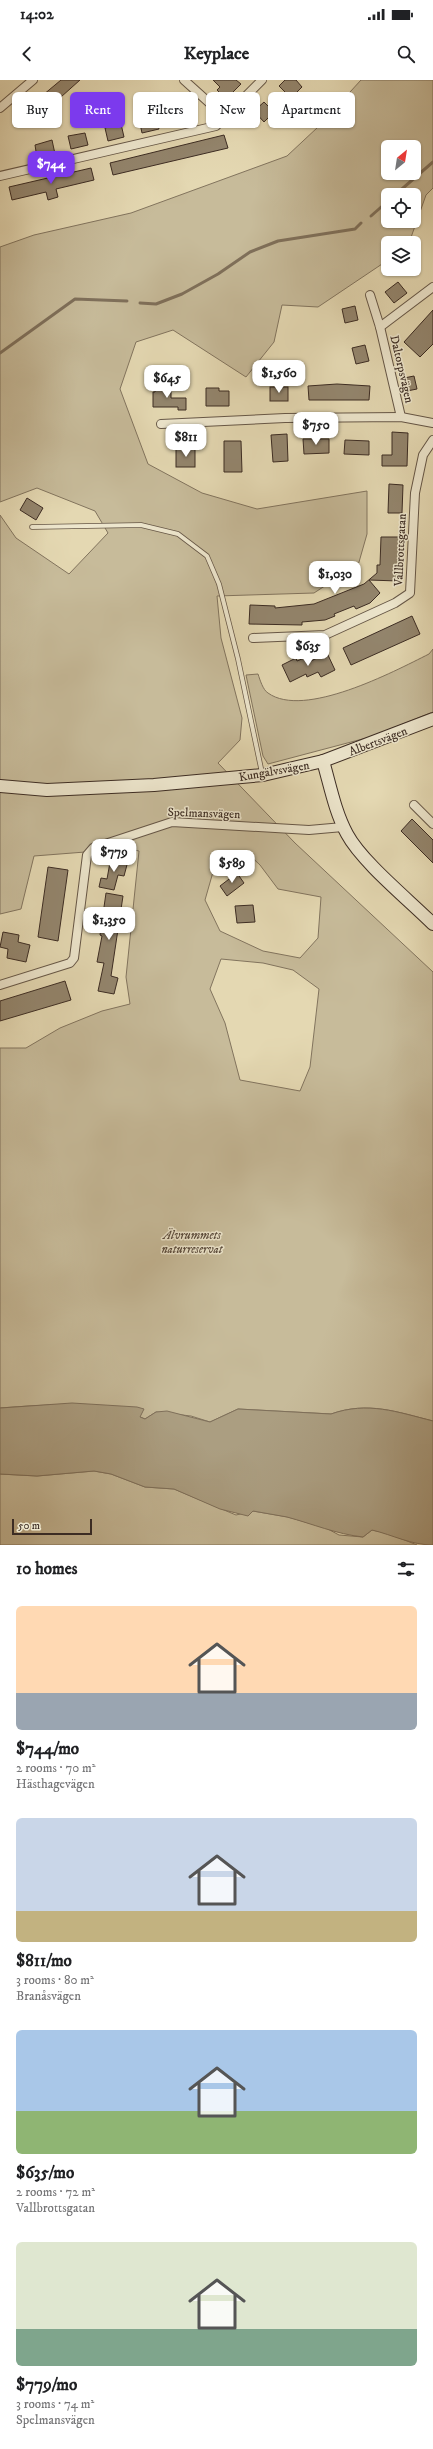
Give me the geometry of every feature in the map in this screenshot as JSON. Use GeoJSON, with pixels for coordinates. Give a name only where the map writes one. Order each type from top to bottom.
{"type":"FeatureCollection","features":[{"type":"Feature","properties":{"kind":"street"},"geometry":{"type":"LineString","coordinates":[[0,108],[33,80]]}},
{"type":"Feature","properties":{"kind":"street"},"geometry":{"type":"LineString","coordinates":[[184,80],[206,100]]}},
{"type":"Feature","properties":{"kind":"street"},"geometry":{"type":"LineString","coordinates":[[250,92],[262,80]]}},
{"type":"Feature","properties":{"kind":"street"},"geometry":{"type":"LineString","coordinates":[[0,176],[207,128]]}},
{"type":"Feature","properties":{"kind":"street","name":"Daltorpsvägen"},"geometry":{"type":"LineString","coordinates":[[380,327],[433,287]]}},
{"type":"Feature","properties":{"kind":"street","name":"Daltorpsvägen"},"geometry":{"type":"LineString","coordinates":[[370,295],[380,327],[401,417]]}},
{"type":"Feature","properties":{"kind":"street"},"geometry":{"type":"LineString","coordinates":[[161,424],[285,418],[401,417],[433,423]]}},
{"type":"Feature","properties":{"kind":"street","name":"Vallbrottsgatan"},"geometry":{"type":"LineString","coordinates":[[253,638],[325,635],[395,603],[410,593],[415,493],[422,455],[433,440]]}},
{"type":"Feature","properties":{"kind":"street","name":"Albertsvägen"},"geometry":{"type":"LineString","coordinates":[[323,762],[433,719]]}},
{"type":"Feature","properties":{"kind":"street","name":"Kungälvsvägen"},"geometry":{"type":"LineString","coordinates":[[0,786],[17,789],[54,790],[154,785],[262,775],[323,762],[343,827],[360,852],[433,924]]}},
{"type":"Feature","properties":{"kind":"street"},"geometry":{"type":"LineString","coordinates":[[414,805],[433,824]]}},
{"type":"Feature","properties":{"kind":"street","name":"Spelmansvägen"},"geometry":{"type":"LineString","coordinates":[[0,985],[70,963],[74,958],[87,855],[93,848],[172,822],[310,830],[343,827]]}},
{"type":"Feature","properties":{"kind":"lane"},"geometry":{"type":"LineString","coordinates":[[32,527],[141,525],[178,534],[207,556],[219,584],[236,652],[262,775]]}},
{"type":"Feature","properties":{"kind":"green space","name":"Älvrummets naturreservat"},"geometry":{"type":"Polygon","coordinates":[[[361,80],[433,80],[433,188],[426,195],[421,209],[421,188],[381,188],[381,228],[414,228],[411,236],[381,236],[381,265],[318,307],[282,305],[274,342],[246,377],[173,330],[136,342],[120,389],[148,464],[202,493],[257,509],[367,491],[367,534],[357,569],[346,572],[314,593],[217,596],[221,638],[242,718],[240,740],[218,763],[295,843],[433,972],[433,1421],[395,1411],[370,1408],[357,1408],[331,1414],[238,1409],[210,1422],[191,1416],[156,1412],[145,1419],[111,1408],[93,1406],[54,1405],[0,1408],[0,1048],[26,1048],[60,1028],[102,1011],[130,1004],[126,977],[139,851],[114,846],[98,851],[34,856],[21,909],[0,914],[0,515],[16,538],[69,574],[108,533],[95,511],[37,488],[0,502],[0,247],[34,235],[131,213],[287,156],[317,128],[355,128],[355,92],[350,92],[361,80]],[[245,851],[213,872],[205,900],[220,931],[263,951],[300,958],[318,938],[321,897],[278,889],[260,865],[245,851]],[[221,959],[210,989],[225,1023],[240,1080],[300,1091],[310,1067],[319,989],[293,970],[263,963],[221,959]]]}},
{"type":"Feature","properties":{"kind":"green space"},"geometry":{"type":"Polygon","coordinates":[[[433,649],[433,712],[370,737],[268,764],[263,756],[246,675],[258,674],[266,692],[284,700],[303,700],[325,697],[372,681],[429,654],[433,649]]]}},
{"type":"Feature","properties":{"kind":"green space"},"geometry":{"type":"Polygon","coordinates":[[[94,1471],[111,1474],[145,1487],[174,1489],[236,1515],[253,1511],[288,1517],[326,1528],[339,1535],[363,1537],[372,1530],[390,1534],[417,1545],[0,1545],[0,1474],[37,1476],[94,1471]]]}},
{"type":"Feature","properties":{"kind":"shaded area"},"geometry":{"type":"Polygon","coordinates":[[[72,1403],[137,1407],[144,1409],[140,1417],[145,1419],[156,1412],[167,1411],[210,1422],[238,1409],[331,1414],[357,1408],[370,1408],[395,1411],[433,1421],[433,1545],[410,1542],[372,1530],[363,1537],[353,1536],[287,1517],[253,1511],[248,1516],[220,1509],[174,1489],[145,1487],[111,1474],[94,1471],[37,1476],[0,1474],[0,1408],[72,1403]]]}},
{"type":"Feature","properties":{"kind":"building"},"geometry":{"type":"Polygon","coordinates":[[[61,80],[80,80],[62,96],[62,92],[47,92],[61,80]]]}},
{"type":"Feature","properties":{"kind":"building"},"geometry":{"type":"Polygon","coordinates":[[[213,80],[236,80],[241,84],[233,92],[219,92],[217,90],[220,87],[213,80]]]}},
{"type":"Feature","properties":{"kind":"building"},"geometry":{"type":"Polygon","coordinates":[[[285,80],[296,80],[302,87],[297,92],[285,92],[279,86],[285,80]]]}},
{"type":"Feature","properties":{"kind":"building"},"geometry":{"type":"Polygon","coordinates":[[[264,102],[268,106],[268,118],[264,122],[260,118],[260,106],[264,102]]]}},
{"type":"Feature","properties":{"kind":"building"},"geometry":{"type":"Polygon","coordinates":[[[105,128],[122,128],[124,137],[108,141],[105,128]]]}},
{"type":"Feature","properties":{"kind":"building"},"geometry":{"type":"Polygon","coordinates":[[[141,128],[159,129],[142,133],[141,128]]]}},
{"type":"Feature","properties":{"kind":"building"},"geometry":{"type":"Polygon","coordinates":[[[85,133],[88,145],[71,149],[68,136],[85,133]]]}},
{"type":"Feature","properties":{"kind":"building"},"geometry":{"type":"Polygon","coordinates":[[[224,135],[228,148],[113,175],[110,163],[224,135]]]}},
{"type":"Feature","properties":{"kind":"building"},"geometry":{"type":"Polygon","coordinates":[[[52,140],[55,154],[37,158],[35,145],[52,140]]]}},
{"type":"Feature","properties":{"kind":"building"},"geometry":{"type":"Polygon","coordinates":[[[91,168],[94,180],[56,189],[58,197],[48,200],[46,192],[12,200],[9,187],[91,168]]]}},
{"type":"Feature","properties":{"kind":"building"},"geometry":{"type":"Polygon","coordinates":[[[398,282],[407,293],[394,303],[385,292],[398,282]]]}},
{"type":"Feature","properties":{"kind":"building"},"geometry":{"type":"Polygon","coordinates":[[[355,306],[358,320],[345,323],[342,309],[355,306]]]}},
{"type":"Feature","properties":{"kind":"building"},"geometry":{"type":"Polygon","coordinates":[[[433,310],[433,344],[420,357],[404,342],[433,310]]]}},
{"type":"Feature","properties":{"kind":"building"},"geometry":{"type":"Polygon","coordinates":[[[365,345],[369,361],[356,364],[352,348],[365,345]]]}},
{"type":"Feature","properties":{"kind":"building"},"geometry":{"type":"Polygon","coordinates":[[[414,376],[417,389],[407,391],[404,378],[414,376]]]}},
{"type":"Feature","properties":{"kind":"building"},"geometry":{"type":"Polygon","coordinates":[[[337,384],[370,386],[369,400],[309,400],[308,386],[337,384]]]}},
{"type":"Feature","properties":{"kind":"building"},"geometry":{"type":"Polygon","coordinates":[[[171,385],[171,398],[186,398],[186,410],[178,410],[178,407],[153,407],[153,392],[155,392],[155,386],[171,385]]]}},
{"type":"Feature","properties":{"kind":"building"},"geometry":{"type":"Polygon","coordinates":[[[270,387],[288,387],[288,401],[270,401],[270,387]]]}},
{"type":"Feature","properties":{"kind":"building"},"geometry":{"type":"Polygon","coordinates":[[[206,388],[219,388],[219,391],[229,391],[229,406],[206,406],[206,388]]]}},
{"type":"Feature","properties":{"kind":"building"},"geometry":{"type":"Polygon","coordinates":[[[392,432],[408,433],[407,466],[382,466],[382,455],[392,455],[392,432]]]}},
{"type":"Feature","properties":{"kind":"building"},"geometry":{"type":"Polygon","coordinates":[[[287,434],[288,461],[273,462],[271,435],[287,434]]]}},
{"type":"Feature","properties":{"kind":"building"},"geometry":{"type":"Polygon","coordinates":[[[303,439],[329,439],[329,453],[304,454],[303,439]]]}},
{"type":"Feature","properties":{"kind":"building"},"geometry":{"type":"Polygon","coordinates":[[[345,440],[369,441],[369,455],[344,454],[345,440]]]}},
{"type":"Feature","properties":{"kind":"building"},"geometry":{"type":"Polygon","coordinates":[[[224,441],[241,441],[242,472],[224,472],[224,441]]]}},
{"type":"Feature","properties":{"kind":"building"},"geometry":{"type":"Polygon","coordinates":[[[176,448],[195,448],[195,467],[176,467],[176,448]]]}},
{"type":"Feature","properties":{"kind":"building"},"geometry":{"type":"Polygon","coordinates":[[[389,484],[403,485],[402,513],[388,513],[389,484]]]}},
{"type":"Feature","properties":{"kind":"building"},"geometry":{"type":"Polygon","coordinates":[[[27,498],[43,508],[36,520],[20,510],[27,498]]]}},
{"type":"Feature","properties":{"kind":"building"},"geometry":{"type":"Polygon","coordinates":[[[381,537],[401,537],[398,581],[369,580],[380,593],[370,603],[356,609],[354,606],[334,614],[335,616],[325,620],[302,622],[302,625],[249,624],[250,605],[275,606],[275,608],[314,604],[364,584],[377,573],[377,565],[380,565],[381,537]]]}},
{"type":"Feature","properties":{"kind":"building"},"geometry":{"type":"Polygon","coordinates":[[[412,616],[420,634],[351,665],[343,648],[412,616]]]}},
{"type":"Feature","properties":{"kind":"building"},"geometry":{"type":"Polygon","coordinates":[[[327,653],[335,670],[321,677],[318,672],[307,677],[306,674],[290,682],[282,665],[296,658],[297,661],[309,656],[311,661],[327,653]]]}},
{"type":"Feature","properties":{"kind":"building"},"geometry":{"type":"Polygon","coordinates":[[[412,819],[433,840],[433,863],[401,831],[412,819]]]}},
{"type":"Feature","properties":{"kind":"building"},"geometry":{"type":"Polygon","coordinates":[[[111,857],[128,861],[124,876],[118,875],[114,890],[99,887],[101,878],[107,879],[111,857]]]}},
{"type":"Feature","properties":{"kind":"building"},"geometry":{"type":"Polygon","coordinates":[[[48,867],[68,870],[58,941],[38,937],[48,867]]]}},
{"type":"Feature","properties":{"kind":"building"},"geometry":{"type":"Polygon","coordinates":[[[237,873],[244,883],[227,896],[220,886],[237,873]]]}},
{"type":"Feature","properties":{"kind":"building"},"geometry":{"type":"Polygon","coordinates":[[[106,893],[123,896],[111,976],[118,978],[114,994],[98,991],[104,963],[97,962],[102,936],[100,935],[106,893]]]}},
{"type":"Feature","properties":{"kind":"building"},"geometry":{"type":"Polygon","coordinates":[[[253,905],[255,922],[237,923],[235,906],[253,905]]]}},
{"type":"Feature","properties":{"kind":"building"},"geometry":{"type":"Polygon","coordinates":[[[3,932],[19,935],[18,942],[30,945],[26,962],[7,958],[8,949],[0,947],[3,932]]]}},
{"type":"Feature","properties":{"kind":"building"},"geometry":{"type":"Polygon","coordinates":[[[65,981],[71,1000],[0,1021],[0,1001],[65,981]]]}},
{"type":"Feature","properties":{"kind":"waterway"},"geometry":{"type":"LineString","coordinates":[[403,188],[433,162]]}},
{"type":"Feature","properties":{"kind":"waterway"},"geometry":{"type":"LineString","coordinates":[[371,216],[381,207]]}},
{"type":"Feature","properties":{"kind":"waterway"},"geometry":{"type":"LineString","coordinates":[[140,303],[156,304],[182,294],[218,274],[250,252],[278,241],[355,229],[361,223]]}},
{"type":"Feature","properties":{"kind":"waterway"},"geometry":{"type":"LineString","coordinates":[[0,353],[75,299],[127,301]]}}]}
